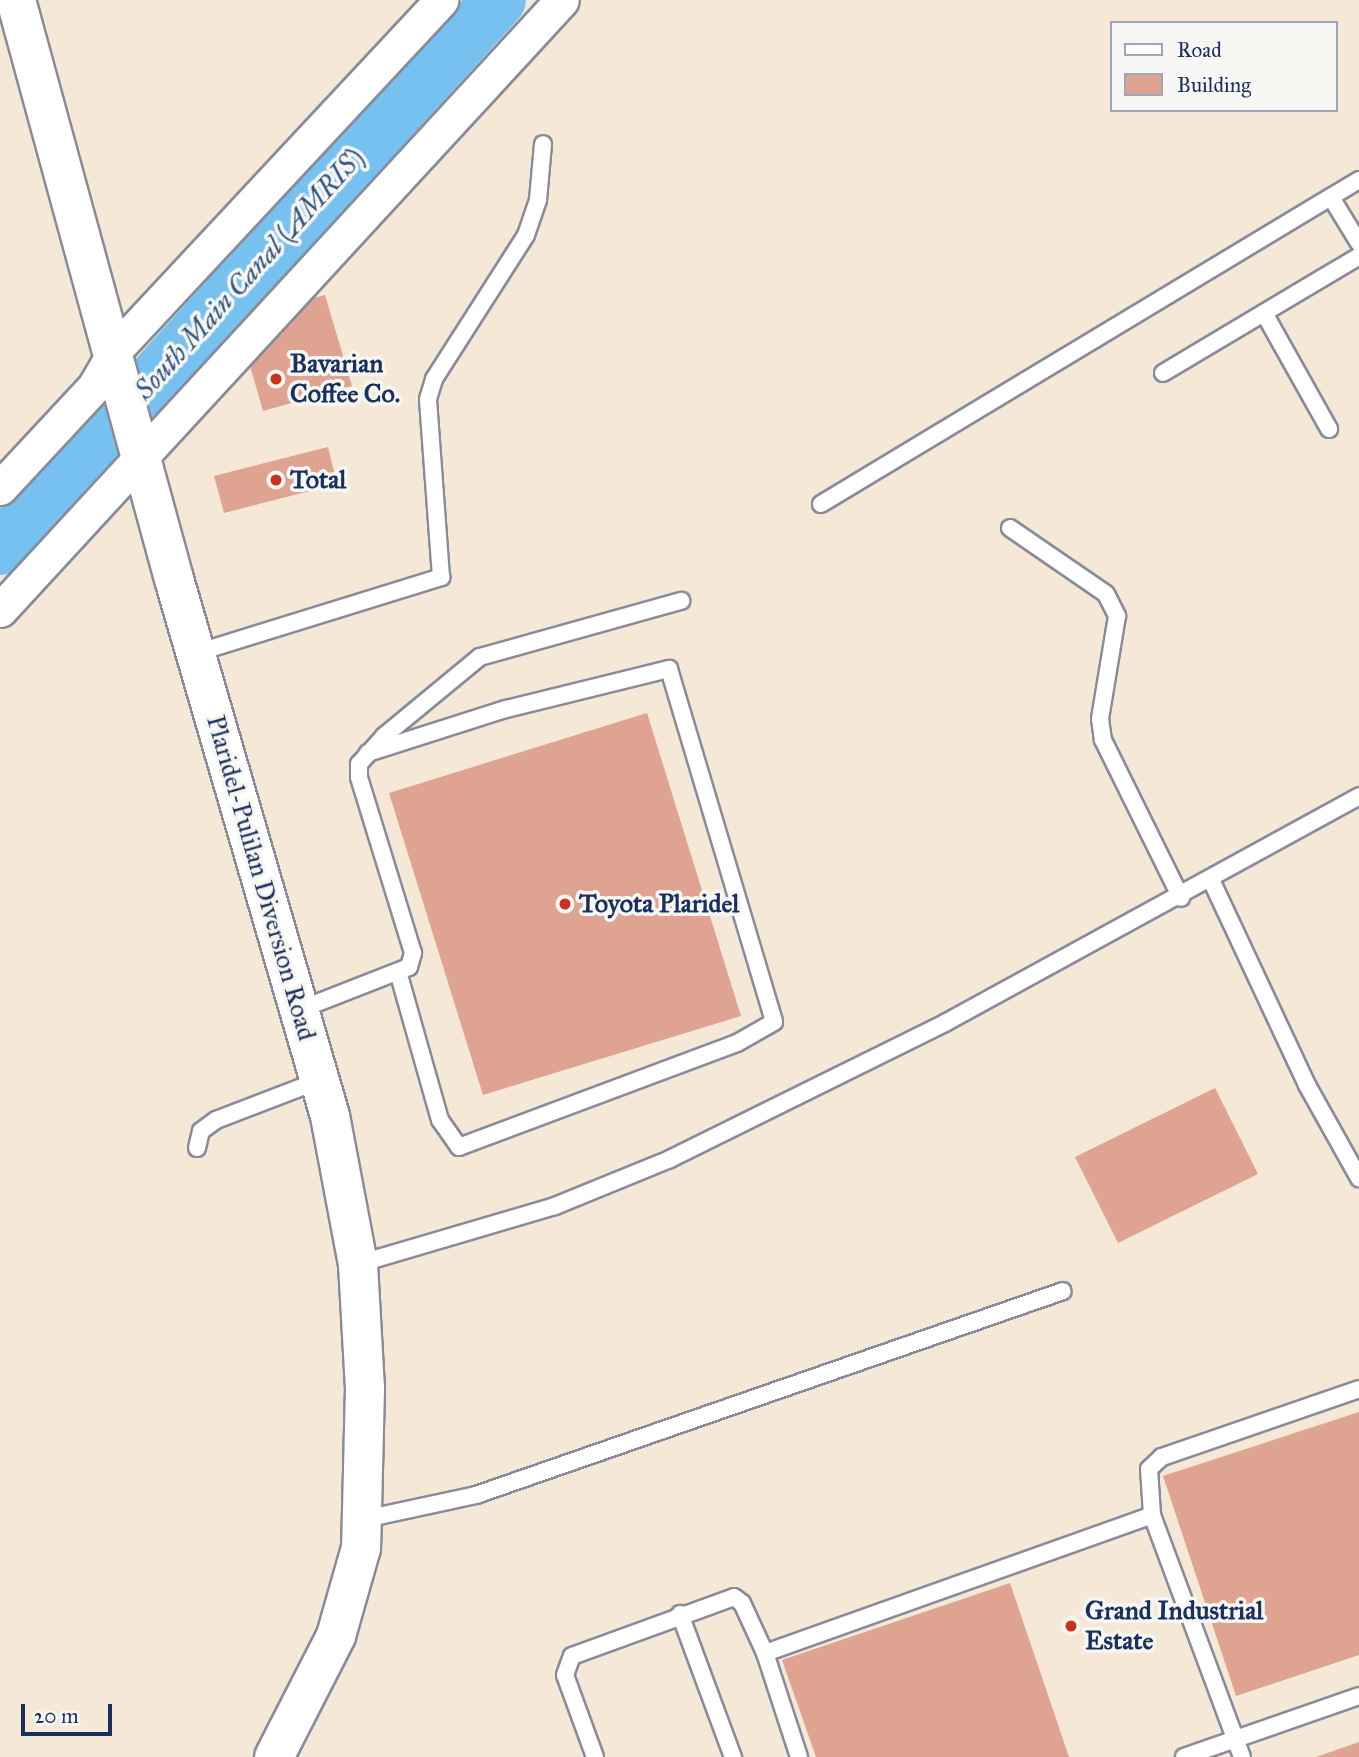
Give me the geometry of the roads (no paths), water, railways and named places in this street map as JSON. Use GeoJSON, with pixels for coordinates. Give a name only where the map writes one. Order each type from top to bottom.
{"type":"FeatureCollection","features":[{"type":"Feature","properties":{"kind":"highway","name":"Plaridel-Pulilan Diversion Road"},"geometry":{"type":"LineString","coordinates":[[16,0],[118,356],[196,653],[320,1080],[358,1264],[365,1519],[355,1585],[336,1636],[274,1757]]}},
{"type":"Feature","properties":{"kind":"street"},"geometry":{"type":"LineString","coordinates":[[0,488],[442,0]]}},
{"type":"Feature","properties":{"kind":"street"},"geometry":{"type":"LineString","coordinates":[[0,610],[142,444],[562,0]]}},
{"type":"Feature","properties":{"kind":"lane"},"geometry":{"type":"LineString","coordinates":[[196,653],[441,577],[428,399],[433,379],[526,235],[538,200],[543,144]]}},
{"type":"Feature","properties":{"kind":"lane"},"geometry":{"type":"LineString","coordinates":[[821,504],[1332,199],[1359,180]]}},
{"type":"Feature","properties":{"kind":"lane"},"geometry":{"type":"LineString","coordinates":[[1332,199],[1359,243]]}},
{"type":"Feature","properties":{"kind":"lane"},"geometry":{"type":"LineString","coordinates":[[1163,373],[1359,256]]}},
{"type":"Feature","properties":{"kind":"lane"},"geometry":{"type":"LineString","coordinates":[[1264,313],[1329,429]]}},
{"type":"Feature","properties":{"kind":"lane"},"geometry":{"type":"LineString","coordinates":[[1010,528],[1106,594],[1116,617],[1100,719],[1103,740],[1181,898]]}},
{"type":"Feature","properties":{"kind":"lane"},"geometry":{"type":"LineString","coordinates":[[299,1010],[398,975],[413,953],[359,777],[368,753],[471,662],[681,601]]}},
{"type":"Feature","properties":{"kind":"lane"},"geometry":{"type":"LineString","coordinates":[[368,753],[519,706],[669,669],[774,1022],[737,1043],[459,1147],[440,1120],[398,975]]}},
{"type":"Feature","properties":{"kind":"lane"},"geometry":{"type":"LineString","coordinates":[[358,1264],[555,1206],[670,1159],[1212,882],[1359,796]]}},
{"type":"Feature","properties":{"kind":"lane"},"geometry":{"type":"LineString","coordinates":[[1212,882],[1307,1085],[1359,1178]]}},
{"type":"Feature","properties":{"kind":"lane"},"geometry":{"type":"LineString","coordinates":[[197,1148],[201,1131],[216,1120],[320,1080]]}},
{"type":"Feature","properties":{"kind":"lane"},"geometry":{"type":"LineString","coordinates":[[365,1519],[476,1495],[1063,1291]]}},
{"type":"Feature","properties":{"kind":"lane"},"geometry":{"type":"LineString","coordinates":[[1242,1757],[1152,1515],[1149,1469],[1162,1457],[1359,1389]]}},
{"type":"Feature","properties":{"kind":"lane"},"geometry":{"type":"LineString","coordinates":[[765,1653],[1152,1515]]}},
{"type":"Feature","properties":{"kind":"lane"},"geometry":{"type":"LineString","coordinates":[[596,1757],[565,1675],[572,1656],[680,1614],[734,1597],[742,1602],[765,1653],[799,1757]]}},
{"type":"Feature","properties":{"kind":"lane"},"geometry":{"type":"LineString","coordinates":[[680,1614],[733,1757]]}},
{"type":"Feature","properties":{"kind":"lane"},"geometry":{"type":"LineString","coordinates":[[1184,1757],[1359,1696]]}},
{"type":"Feature","properties":{"kind":"waterway","name":"South Main Canal (AMRIS)"},"geometry":{"type":"LineString","coordinates":[[0,548],[499,0]]}},
{"type":"Feature","properties":{"kind":"place","name":"Bavarian Coffee Co."},"geometry":{"type":"Point","coordinates":[276,379]}},
{"type":"Feature","properties":{"kind":"place","name":"Total"},"geometry":{"type":"Point","coordinates":[276,480]}},
{"type":"Feature","properties":{"kind":"place","name":"Toyota Plaridel"},"geometry":{"type":"Point","coordinates":[565,904]}},
{"type":"Feature","properties":{"kind":"place","name":"Grand Industrial Estate"},"geometry":{"type":"Point","coordinates":[1071,1626]}}]}
